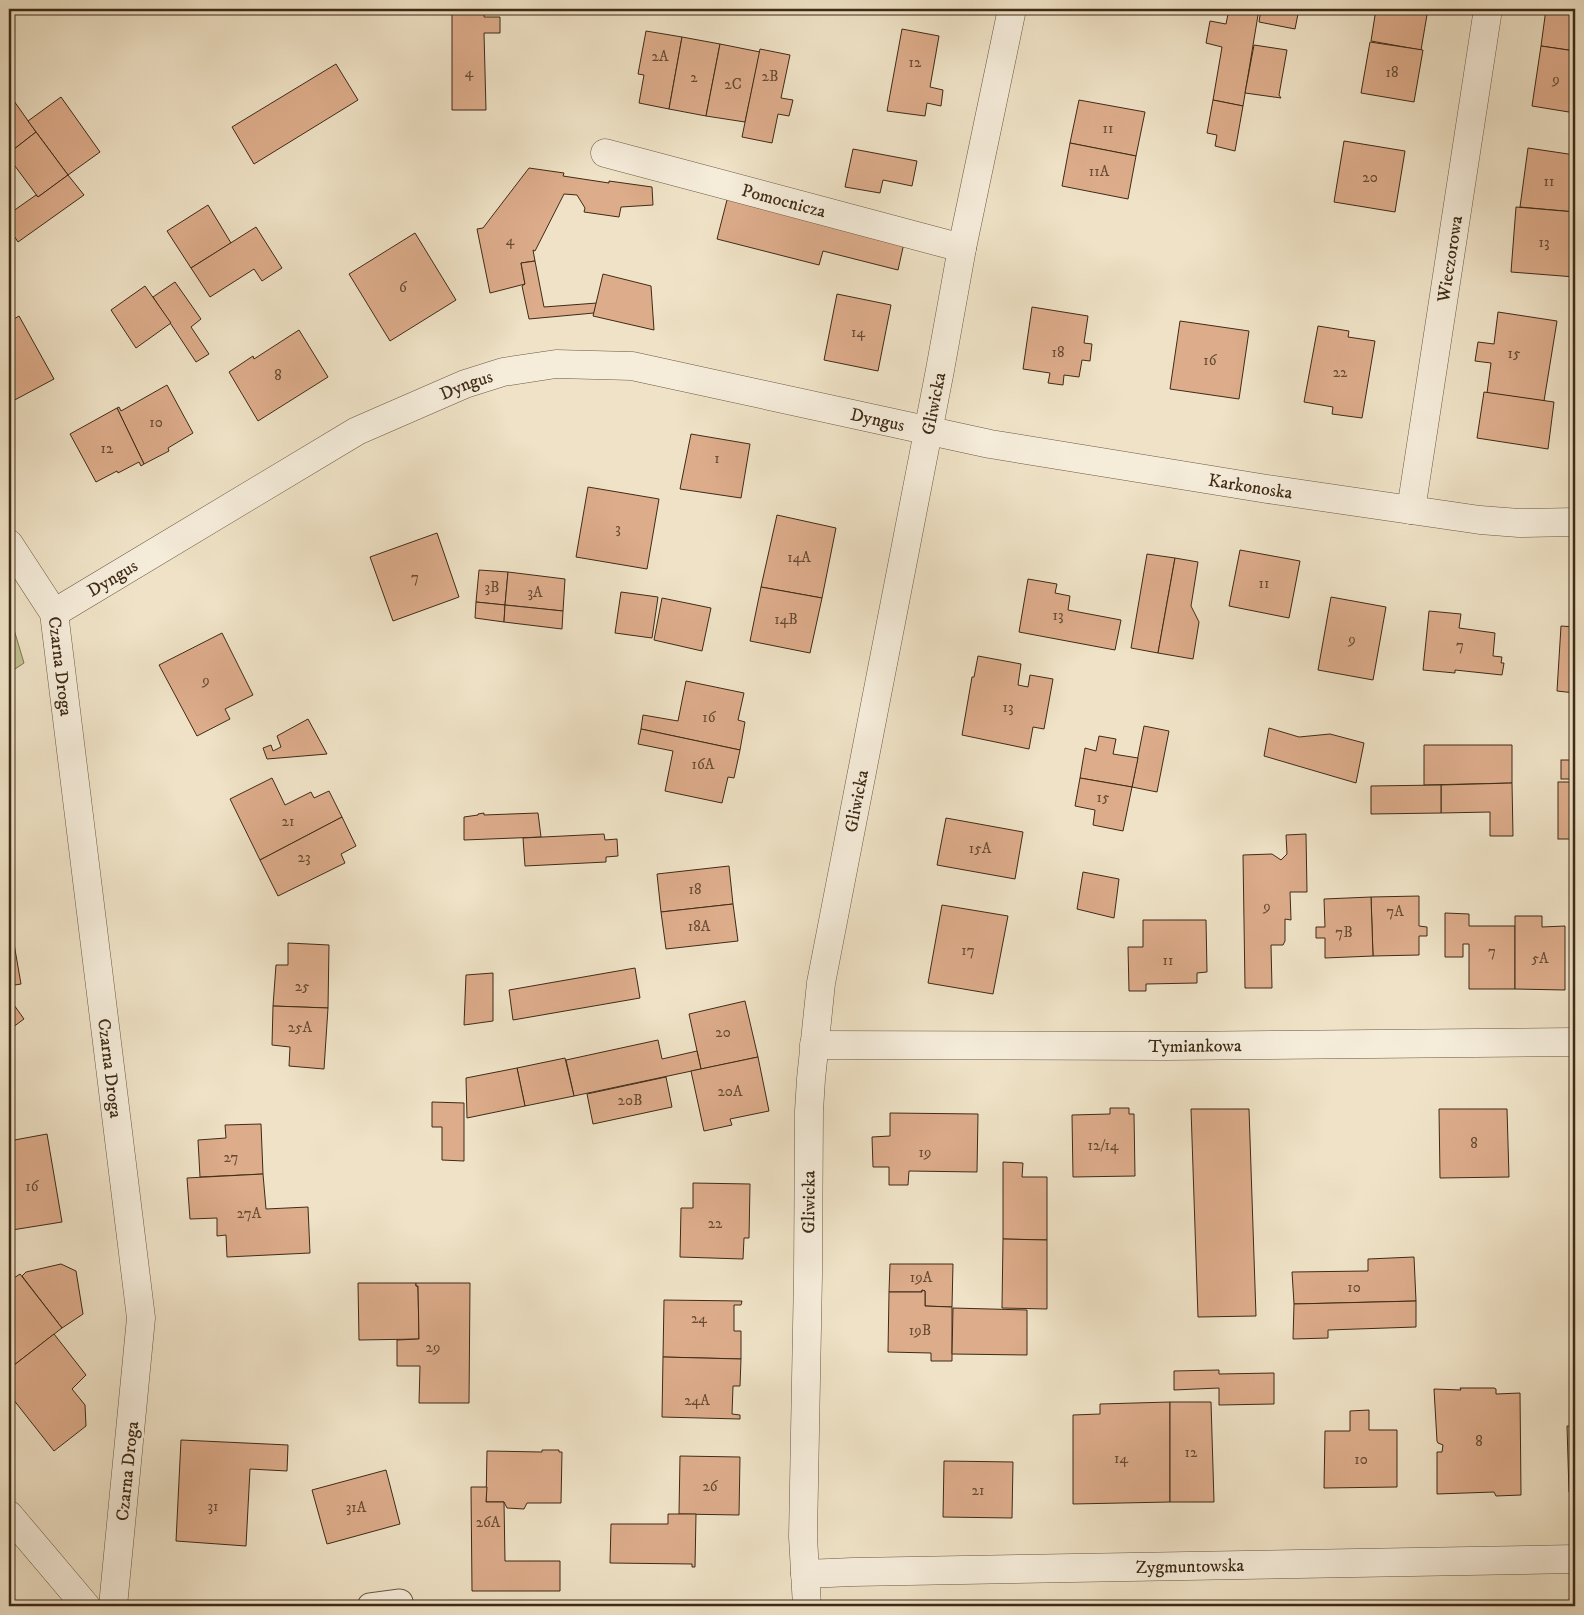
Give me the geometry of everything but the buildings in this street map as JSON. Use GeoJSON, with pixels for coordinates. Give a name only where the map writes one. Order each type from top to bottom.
{"type":"FeatureCollection","features":[{"type":"Feature","properties":{"kind":"street","name":"Gliwicka"},"geometry":{"type":"LineString","coordinates":[[807,1606],[803,1537],[809,1111],[821,983],[929,432],[962,248],[1012,9]]}},
{"type":"Feature","properties":{"kind":"street","name":"Wieczorowa"},"geometry":{"type":"LineString","coordinates":[[1411,510],[1488,9]]}},
{"type":"Feature","properties":{"kind":"street","name":"Pomocnicza"},"geometry":{"type":"LineString","coordinates":[[605,153],[962,248]]}},
{"type":"Feature","properties":{"kind":"street","name":"Dyngus"},"geometry":{"type":"LineString","coordinates":[[54,612],[357,431],[465,384],[503,372],[556,364],[632,366],[929,432]]}},
{"type":"Feature","properties":{"kind":"street","name":"Karkonoska"},"geometry":{"type":"LineString","coordinates":[[929,432],[996,445],[1267,489],[1480,520],[1519,523],[1575,522]]}},
{"type":"Feature","properties":{"kind":"street","name":"Czarna Droga"},"geometry":{"type":"LineString","coordinates":[[9,544],[54,612],[141,1318],[113,1606]]}},
{"type":"Feature","properties":{"kind":"street","name":"Tymiankowa"},"geometry":{"type":"LineString","coordinates":[[814,1045],[1166,1046],[1575,1042]]}},
{"type":"Feature","properties":{"kind":"street"},"geometry":{"type":"LineString","coordinates":[[9,1516],[86,1606]]}},
{"type":"Feature","properties":{"kind":"street","name":"Zygmuntowska"},"geometry":{"type":"LineString","coordinates":[[805,1574],[911,1570],[1575,1559]]}},
{"type":"Feature","properties":{"kind":"lane"},"geometry":{"type":"LineString","coordinates":[[370,1606],[400,1602]]}},
{"type":"Feature","properties":{"kind":"green space"},"geometry":{"type":"Polygon","coordinates":[[[9,613],[24,663],[9,673],[9,613]]]}}]}
